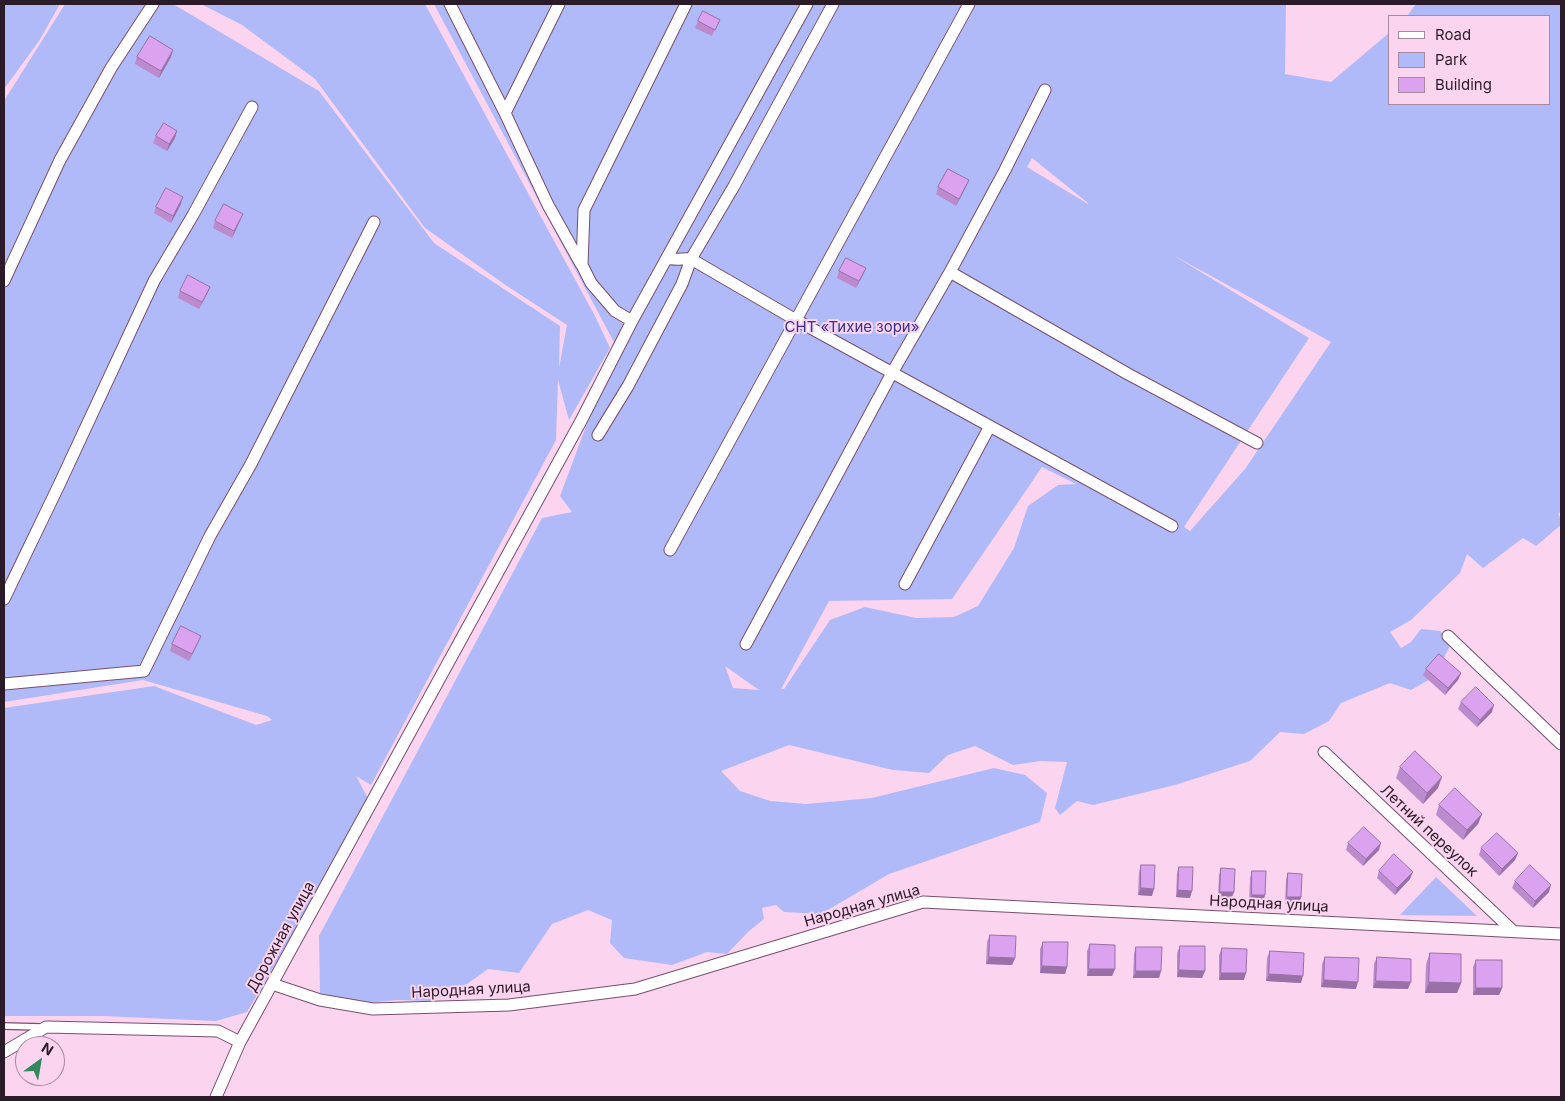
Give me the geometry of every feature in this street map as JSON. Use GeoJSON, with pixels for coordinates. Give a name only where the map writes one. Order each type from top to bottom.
{"type":"FeatureCollection","features":[{"type":"Feature","properties":{"kind":"street"},"geometry":{"type":"LineString","coordinates":[[4,281],[60,160],[111,68],[153,4]]}},
{"type":"Feature","properties":{"kind":"street"},"geometry":{"type":"LineString","coordinates":[[450,4],[505,113],[548,205],[591,283],[615,311],[632,321]]}},
{"type":"Feature","properties":{"kind":"street"},"geometry":{"type":"LineString","coordinates":[[505,113],[559,4]]}},
{"type":"Feature","properties":{"kind":"street"},"geometry":{"type":"LineString","coordinates":[[582,265],[584,210],[686,4]]}},
{"type":"Feature","properties":{"kind":"street","name":"Дорожная улица"},"geometry":{"type":"LineString","coordinates":[[216,1097],[240,1042],[581,421],[632,321],[807,4]]}},
{"type":"Feature","properties":{"kind":"street"},"geometry":{"type":"LineString","coordinates":[[598,435],[628,386],[682,284],[691,259],[734,186],[833,4]]}},
{"type":"Feature","properties":{"kind":"street"},"geometry":{"type":"LineString","coordinates":[[670,550],[969,4]]}},
{"type":"Feature","properties":{"kind":"street"},"geometry":{"type":"LineString","coordinates":[[746,644],[892,373],[950,272],[1005,170],[1045,90]]}},
{"type":"Feature","properties":{"kind":"street"},"geometry":{"type":"LineString","coordinates":[[4,598],[60,485],[154,281],[193,215],[252,107]]}},
{"type":"Feature","properties":{"kind":"street"},"geometry":{"type":"LineString","coordinates":[[4,684],[144,671],[210,536],[251,464],[374,222]]}},
{"type":"Feature","properties":{"kind":"street"},"geometry":{"type":"LineString","coordinates":[[668,258],[673,260],[691,259],[796,320],[1172,526]]}},
{"type":"Feature","properties":{"kind":"street"},"geometry":{"type":"LineString","coordinates":[[950,272],[1128,374],[1257,443]]}},
{"type":"Feature","properties":{"kind":"street"},"geometry":{"type":"LineString","coordinates":[[905,584],[990,426]]}},
{"type":"Feature","properties":{"kind":"street"},"geometry":{"type":"LineString","coordinates":[[1448,636],[1561,744]]}},
{"type":"Feature","properties":{"kind":"street","name":"Летний переулок"},"geometry":{"type":"LineString","coordinates":[[1324,752],[1513,931]]}},
{"type":"Feature","properties":{"kind":"street","name":"Народная улица"},"geometry":{"type":"LineString","coordinates":[[272,984],[320,1000],[372,1009],[509,1005],[635,989],[923,902],[1561,934]]}},
{"type":"Feature","properties":{"kind":"street"},"geometry":{"type":"LineString","coordinates":[[4,1052],[46,1027],[218,1031],[240,1042]]}},
{"type":"Feature","properties":{"kind":"lane"},"geometry":{"type":"LineString","coordinates":[[4,1026],[46,1027]]}},
{"type":"Feature","properties":{"kind":"green space"},"geometry":{"type":"Polygon","coordinates":[[[4,4],[60,4],[39,41],[4,89],[4,4]]]}},
{"type":"Feature","properties":{"kind":"green space"},"geometry":{"type":"Polygon","coordinates":[[[65,4],[173,4],[319,91],[434,243],[560,326],[559,368],[567,325],[507,286],[425,228],[315,79],[242,25],[201,4],[425,4],[595,316],[610,348],[569,420],[558,380],[556,440],[371,785],[356,776],[370,802],[247,1012],[216,1021],[102,1016],[4,1016],[4,708],[154,686],[256,725],[272,720],[267,716],[143,680],[4,702],[4,101],[65,4]]]}},
{"type":"Feature","properties":{"kind":"green space","name":"СНТ «Тихие зори»"},"geometry":{"type":"Polygon","coordinates":[[[434,4],[1286,4],[1285,74],[1331,82],[1388,34],[1388,105],[1550,105],[1550,15],[1408,15],[1416,4],[1561,4],[1561,511],[1558,514],[1561,519],[1561,525],[1536,546],[1523,538],[1483,568],[1467,554],[1460,573],[1411,620],[1390,632],[1401,648],[1411,642],[1421,629],[1440,631],[1451,644],[1434,677],[1411,690],[1390,683],[1341,703],[1329,721],[1304,734],[1280,732],[1250,761],[1175,785],[1093,805],[1077,801],[1060,815],[1055,808],[1067,762],[1041,761],[1013,765],[975,746],[948,755],[929,773],[893,770],[789,745],[721,771],[740,791],[770,801],[806,804],[872,798],[994,768],[1025,775],[1047,793],[1040,822],[889,874],[821,914],[784,912],[776,905],[762,908],[764,919],[749,931],[727,954],[707,952],[672,965],[624,958],[610,943],[612,920],[588,910],[552,924],[519,973],[488,969],[460,989],[430,1001],[397,1000],[359,1004],[320,993],[319,936],[542,518],[572,512],[560,496],[616,346],[434,4]],[[1032,158],[1027,167],[1088,204],[1088,203],[1032,158]],[[1173,255],[1309,338],[1184,527],[1190,531],[1245,469],[1331,342],[1173,255]],[[1042,467],[952,599],[829,601],[781,689],[784,689],[830,620],[865,607],[916,618],[954,617],[978,606],[1014,548],[1028,506],[1058,485],[1076,484],[1042,467]],[[725,666],[733,688],[759,690],[725,666]]]}},
{"type":"Feature","properties":{"kind":"green space"},"geometry":{"type":"Polygon","coordinates":[[[1436,877],[1477,916],[1400,915],[1436,877]]]}},
{"type":"Feature","properties":{"kind":"building"},"geometry":{"type":"Polygon","coordinates":[[[703,11],[720,20],[715,30],[698,21],[703,11]]]}},
{"type":"Feature","properties":{"kind":"building"},"geometry":{"type":"Polygon","coordinates":[[[150,36],[173,50],[161,71],[137,57],[150,36]]]}},
{"type":"Feature","properties":{"kind":"building"},"geometry":{"type":"Polygon","coordinates":[[[164,123],[177,131],[169,144],[156,136],[164,123]]]}},
{"type":"Feature","properties":{"kind":"building"},"geometry":{"type":"Polygon","coordinates":[[[948,169],[969,180],[959,199],[938,187],[948,169]]]}},
{"type":"Feature","properties":{"kind":"building"},"geometry":{"type":"Polygon","coordinates":[[[166,188],[183,197],[173,216],[156,207],[166,188]]]}},
{"type":"Feature","properties":{"kind":"building"},"geometry":{"type":"Polygon","coordinates":[[[224,204],[243,214],[234,231],[215,221],[224,204]]]}},
{"type":"Feature","properties":{"kind":"building"},"geometry":{"type":"Polygon","coordinates":[[[846,258],[866,268],[859,281],[839,271],[846,258]]]}},
{"type":"Feature","properties":{"kind":"building"},"geometry":{"type":"Polygon","coordinates":[[[188,275],[210,287],[202,302],[180,291],[188,275]]]}},
{"type":"Feature","properties":{"kind":"building"},"geometry":{"type":"Polygon","coordinates":[[[181,626],[201,636],[192,654],[172,644],[181,626]]]}},
{"type":"Feature","properties":{"kind":"building"},"geometry":{"type":"Polygon","coordinates":[[[1439,654],[1461,673],[1448,688],[1426,669],[1439,654]]]}},
{"type":"Feature","properties":{"kind":"building"},"geometry":{"type":"Polygon","coordinates":[[[1476,687],[1494,705],[1480,720],[1461,702],[1476,687]]]}},
{"type":"Feature","properties":{"kind":"building"},"geometry":{"type":"Polygon","coordinates":[[[1415,751],[1442,777],[1427,793],[1400,767],[1415,751]]]}},
{"type":"Feature","properties":{"kind":"building"},"geometry":{"type":"Polygon","coordinates":[[[1455,788],[1482,814],[1467,830],[1439,805],[1455,788]]]}},
{"type":"Feature","properties":{"kind":"building"},"geometry":{"type":"Polygon","coordinates":[[[1364,827],[1381,843],[1366,859],[1348,843],[1364,827]]]}},
{"type":"Feature","properties":{"kind":"building"},"geometry":{"type":"Polygon","coordinates":[[[1497,833],[1518,853],[1502,869],[1481,848],[1497,833]]]}},
{"type":"Feature","properties":{"kind":"building"},"geometry":{"type":"Polygon","coordinates":[[[1394,854],[1413,872],[1397,888],[1379,871],[1394,854]]]}},
{"type":"Feature","properties":{"kind":"building"},"geometry":{"type":"Polygon","coordinates":[[[1141,865],[1155,865],[1154,889],[1141,888],[1141,865]]]}},
{"type":"Feature","properties":{"kind":"building"},"geometry":{"type":"Polygon","coordinates":[[[1530,865],[1551,885],[1535,901],[1515,881],[1530,865]]]}},
{"type":"Feature","properties":{"kind":"building"},"geometry":{"type":"Polygon","coordinates":[[[1179,867],[1193,867],[1192,891],[1178,890],[1179,867]]]}},
{"type":"Feature","properties":{"kind":"building"},"geometry":{"type":"Polygon","coordinates":[[[1221,868],[1235,869],[1234,892],[1220,892],[1221,868]]]}},
{"type":"Feature","properties":{"kind":"building"},"geometry":{"type":"Polygon","coordinates":[[[1252,871],[1266,871],[1265,895],[1252,895],[1252,871]]]}},
{"type":"Feature","properties":{"kind":"building"},"geometry":{"type":"Polygon","coordinates":[[[1288,873],[1302,874],[1301,897],[1287,897],[1288,873]]]}},
{"type":"Feature","properties":{"kind":"building"},"geometry":{"type":"Polygon","coordinates":[[[990,935],[1016,936],[1015,958],[989,957],[990,935]]]}},
{"type":"Feature","properties":{"kind":"building"},"geometry":{"type":"Polygon","coordinates":[[[1043,942],[1068,942],[1067,967],[1042,966],[1043,942]]]}},
{"type":"Feature","properties":{"kind":"building"},"geometry":{"type":"Polygon","coordinates":[[[1090,944],[1115,945],[1115,969],[1089,969],[1090,944]]]}},
{"type":"Feature","properties":{"kind":"building"},"geometry":{"type":"Polygon","coordinates":[[[1180,946],[1205,946],[1205,971],[1179,970],[1180,946]]]}},
{"type":"Feature","properties":{"kind":"building"},"geometry":{"type":"Polygon","coordinates":[[[1136,947],[1162,947],[1161,971],[1136,971],[1136,947]]]}},
{"type":"Feature","properties":{"kind":"building"},"geometry":{"type":"Polygon","coordinates":[[[1222,948],[1247,949],[1246,973],[1221,973],[1222,948]]]}},
{"type":"Feature","properties":{"kind":"building"},"geometry":{"type":"Polygon","coordinates":[[[1270,951],[1304,953],[1303,976],[1269,974],[1270,951]]]}},
{"type":"Feature","properties":{"kind":"building"},"geometry":{"type":"Polygon","coordinates":[[[1430,953],[1461,954],[1461,983],[1429,982],[1430,953]]]}},
{"type":"Feature","properties":{"kind":"building"},"geometry":{"type":"Polygon","coordinates":[[[1325,957],[1359,958],[1358,982],[1324,980],[1325,957]]]}},
{"type":"Feature","properties":{"kind":"building"},"geometry":{"type":"Polygon","coordinates":[[[1377,957],[1411,959],[1411,982],[1376,981],[1377,957]]]}},
{"type":"Feature","properties":{"kind":"building"},"geometry":{"type":"Polygon","coordinates":[[[1476,960],[1502,960],[1502,988],[1476,988],[1476,960]]]}}]}
